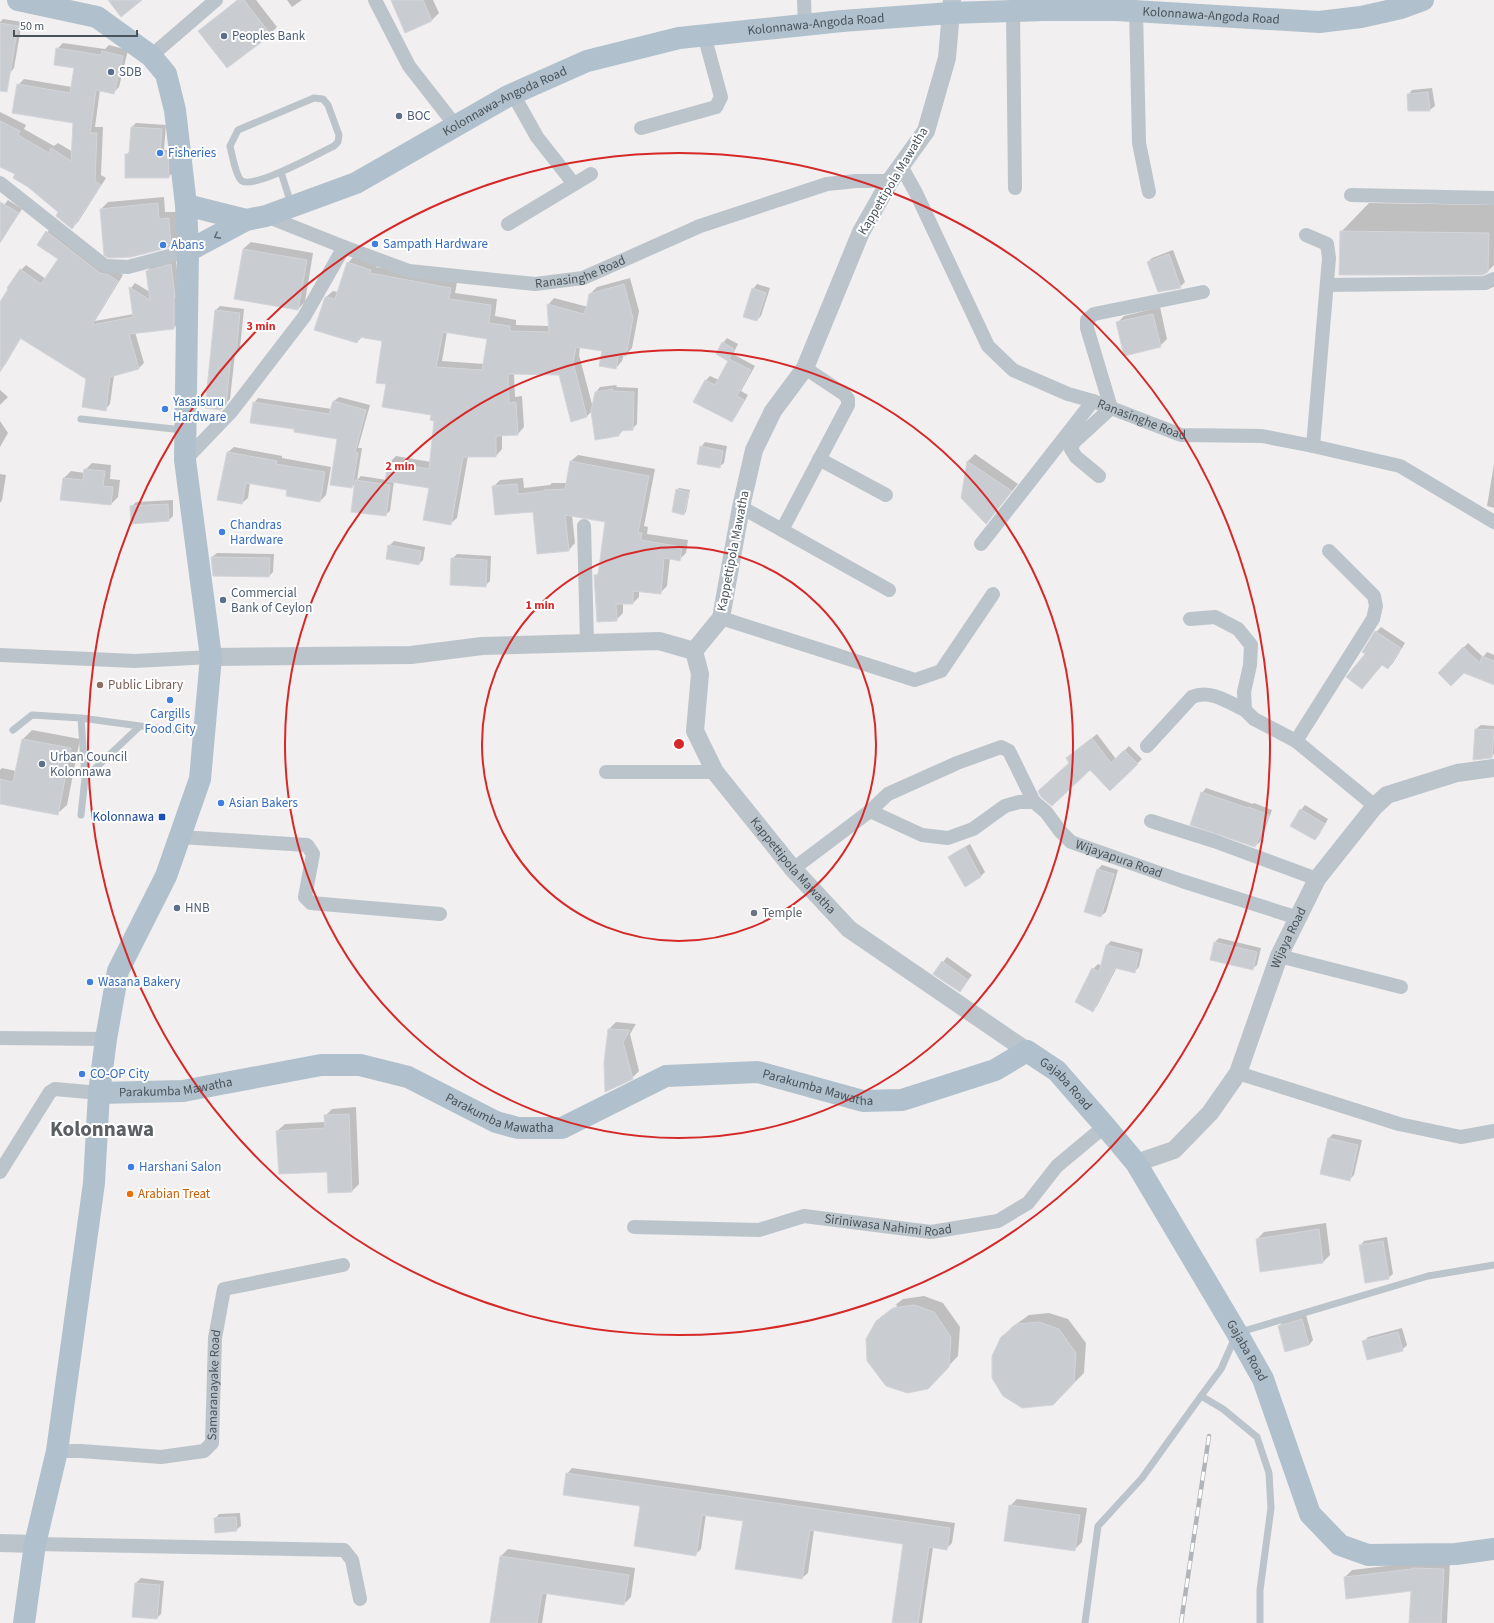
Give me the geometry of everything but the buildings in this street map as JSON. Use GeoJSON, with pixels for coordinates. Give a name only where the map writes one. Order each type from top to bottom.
{"type":"FeatureCollection","features":[{"type":"Feature","properties":{"kind":"main road"},"geometry":{"type":"LineString","coordinates":[[18,0],[96,17],[151,56],[166,74],[175,110],[186,205],[188,251],[184,460],[211,657],[200,779],[166,876],[118,971],[106,1040],[99,1094],[94,1183],[56,1451],[35,1544],[24,1623]]}},
{"type":"Feature","properties":{"kind":"main road","name":"Kolonnawa-Angoda Road"},"geometry":{"type":"LineString","coordinates":[[188,251],[256,218],[356,183],[513,94],[586,61],[679,38],[842,21],[952,7],[1013,11],[1044,5],[1319,22],[1361,17],[1401,8],[1423,0]]}},
{"type":"Feature","properties":{"kind":"main road"},"geometry":{"type":"LineString","coordinates":[[186,205],[256,218]]}},
{"type":"Feature","properties":{"kind":"main road","name":"Parakumba Mawatha"},"geometry":{"type":"LineString","coordinates":[[99,1094],[183,1090],[321,1065],[360,1065],[408,1077],[496,1122],[518,1128],[562,1128],[666,1076],[758,1072],[863,1101],[902,1100],[995,1070],[1027,1051]]}},
{"type":"Feature","properties":{"kind":"main road","name":"Gajaba Road"},"geometry":{"type":"LineString","coordinates":[[1027,1051],[1057,1071],[1136,1163],[1263,1379],[1310,1514],[1340,1545],[1368,1555],[1456,1554],[1494,1548]]}},
{"type":"Feature","properties":{"kind":"street"},"geometry":{"type":"LineString","coordinates":[[151,56],[216,0]]}},
{"type":"Feature","properties":{"kind":"street"},"geometry":{"type":"LineString","coordinates":[[375,0],[408,66],[455,126]]}},
{"type":"Feature","properties":{"kind":"street"},"geometry":{"type":"LineString","coordinates":[[804,0],[805,25]]}},
{"type":"Feature","properties":{"kind":"street","name":"Kappettipola Mawatha"},"geometry":{"type":"LineString","coordinates":[[952,7],[947,58],[926,131],[890,182],[861,232],[805,368],[773,410],[754,450],[741,507],[721,618],[694,651],[700,674],[695,732],[715,772],[793,869],[849,929],[1027,1051]]}},
{"type":"Feature","properties":{"kind":"street"},"geometry":{"type":"LineString","coordinates":[[1013,11],[1014,188]]}},
{"type":"Feature","properties":{"kind":"street"},"geometry":{"type":"LineString","coordinates":[[1136,11],[1139,143],[1149,192]]}},
{"type":"Feature","properties":{"kind":"street"},"geometry":{"type":"LineString","coordinates":[[641,128],[716,107],[721,97],[704,35]]}},
{"type":"Feature","properties":{"kind":"street"},"geometry":{"type":"LineString","coordinates":[[513,94],[537,137],[574,184]]}},
{"type":"Feature","properties":{"kind":"street","name":"Ranasinghe Road"},"geometry":{"type":"LineString","coordinates":[[901,166],[916,193],[988,346],[1013,370],[1068,394],[1093,401],[1180,435],[1262,436],[1314,446],[1400,466],[1494,522]]}},
{"type":"Feature","properties":{"kind":"street"},"geometry":{"type":"LineString","coordinates":[[508,224],[591,174]]}},
{"type":"Feature","properties":{"kind":"street","name":"Ranasinghe Road"},"geometry":{"type":"LineString","coordinates":[[256,218],[409,271],[535,284],[583,278],[700,226],[827,184],[856,181],[890,182]]}},
{"type":"Feature","properties":{"kind":"street"},"geometry":{"type":"LineString","coordinates":[[0,183],[105,266],[128,267],[188,251]]}},
{"type":"Feature","properties":{"kind":"street"},"geometry":{"type":"LineString","coordinates":[[1351,195],[1494,198]]}},
{"type":"Feature","properties":{"kind":"street"},"geometry":{"type":"LineString","coordinates":[[1306,235],[1327,244],[1329,258],[1314,446]]}},
{"type":"Feature","properties":{"kind":"street"},"geometry":{"type":"LineString","coordinates":[[184,460],[231,412],[304,317],[344,248]]}},
{"type":"Feature","properties":{"kind":"street"},"geometry":{"type":"LineString","coordinates":[[1327,285],[1485,283],[1494,279]]}},
{"type":"Feature","properties":{"kind":"street"},"geometry":{"type":"LineString","coordinates":[[1099,476],[1076,457],[1071,449],[1074,442],[1112,408],[1087,328],[1087,320],[1094,314],[1203,292]]}},
{"type":"Feature","properties":{"kind":"street"},"geometry":{"type":"LineString","coordinates":[[782,530],[848,405],[848,399],[844,394],[805,368]]}},
{"type":"Feature","properties":{"kind":"street"},"geometry":{"type":"LineString","coordinates":[[981,544],[1093,401]]}},
{"type":"Feature","properties":{"kind":"street"},"geometry":{"type":"LineString","coordinates":[[819,459],[886,495]]}},
{"type":"Feature","properties":{"kind":"street"},"geometry":{"type":"LineString","coordinates":[[741,507],[890,590]]}},
{"type":"Feature","properties":{"kind":"street"},"geometry":{"type":"LineString","coordinates":[[584,526],[587,642]]}},
{"type":"Feature","properties":{"kind":"street"},"geometry":{"type":"LineString","coordinates":[[1296,741],[1373,619],[1376,606],[1374,596],[1329,551]]}},
{"type":"Feature","properties":{"kind":"street"},"geometry":{"type":"LineString","coordinates":[[721,618],[916,680],[941,671],[993,594]]}},
{"type":"Feature","properties":{"kind":"street"},"geometry":{"type":"LineString","coordinates":[[1190,619],[1215,617],[1238,629],[1251,645],[1250,665],[1244,692],[1245,710]]}},
{"type":"Feature","properties":{"kind":"street"},"geometry":{"type":"LineString","coordinates":[[0,655],[134,661],[211,657],[410,655],[482,646],[660,641],[694,651]]}},
{"type":"Feature","properties":{"kind":"street"},"geometry":{"type":"LineString","coordinates":[[1147,746],[1192,698],[1199,694],[1210,694],[1245,710],[1254,719],[1296,741],[1375,806]]}},
{"type":"Feature","properties":{"kind":"street"},"geometry":{"type":"LineString","coordinates":[[793,869],[870,811],[888,794],[957,763],[1001,747],[1009,751],[1034,802],[1019,802],[1005,806],[973,830],[948,838],[922,835],[870,811]]}},
{"type":"Feature","properties":{"kind":"street","name":"Wijaya Road"},"geometry":{"type":"LineString","coordinates":[[1136,1163],[1174,1150],[1210,1113],[1238,1073],[1279,956],[1317,879],[1375,806],[1387,795],[1457,773],[1494,768]]}},
{"type":"Feature","properties":{"kind":"street"},"geometry":{"type":"LineString","coordinates":[[606,772],[715,772]]}},
{"type":"Feature","properties":{"kind":"street","name":"Wijayapura Road"},"geometry":{"type":"LineString","coordinates":[[1034,802],[1046,812],[1060,831],[1071,842],[1182,881],[1298,918]]}},
{"type":"Feature","properties":{"kind":"street"},"geometry":{"type":"LineString","coordinates":[[1151,821],[1214,841],[1317,879]]}},
{"type":"Feature","properties":{"kind":"street"},"geometry":{"type":"LineString","coordinates":[[180,837],[307,845],[313,854],[305,897],[311,903],[440,914]]}},
{"type":"Feature","properties":{"kind":"street"},"geometry":{"type":"LineString","coordinates":[[1279,956],[1401,987]]}},
{"type":"Feature","properties":{"kind":"street"},"geometry":{"type":"LineString","coordinates":[[0,1038],[106,1040]]}},
{"type":"Feature","properties":{"kind":"street"},"geometry":{"type":"LineString","coordinates":[[1238,1073],[1399,1124],[1462,1137],[1494,1131]]}},
{"type":"Feature","properties":{"kind":"street"},"geometry":{"type":"LineString","coordinates":[[0,1172],[50,1092],[56,1089],[99,1094]]}},
{"type":"Feature","properties":{"kind":"street","name":"Siriniwasa Nahimi Road"},"geometry":{"type":"LineString","coordinates":[[634,1227],[759,1230],[804,1216],[931,1232],[998,1221],[1028,1203],[1057,1166],[1105,1126]]}},
{"type":"Feature","properties":{"kind":"street","name":"Samaranayake Road"},"geometry":{"type":"LineString","coordinates":[[56,1451],[81,1451],[161,1457],[204,1450],[212,1443],[215,1338],[224,1290],[343,1265]]}},
{"type":"Feature","properties":{"kind":"street"},"geometry":{"type":"LineString","coordinates":[[0,1543],[344,1550],[352,1560],[360,1599]]}},
{"type":"Feature","properties":{"kind":"lane"},"geometry":{"type":"LineString","coordinates":[[314,98],[323,99],[328,105],[339,135],[338,142],[334,146],[282,172],[250,183],[242,181],[238,177],[230,146],[238,130],[314,98]]}},
{"type":"Feature","properties":{"kind":"lane"},"geometry":{"type":"LineString","coordinates":[[282,172],[292,206]]}},
{"type":"Feature","properties":{"kind":"lane"},"geometry":{"type":"LineString","coordinates":[[81,419],[185,431]]}},
{"type":"Feature","properties":{"kind":"lane"},"geometry":{"type":"LineString","coordinates":[[13,730],[32,715],[81,718],[205,733]]}},
{"type":"Feature","properties":{"kind":"lane"},"geometry":{"type":"LineString","coordinates":[[81,718],[85,778],[81,815]]}},
{"type":"Feature","properties":{"kind":"lane"},"geometry":{"type":"LineString","coordinates":[[85,778],[140,726]]}},
{"type":"Feature","properties":{"kind":"lane"},"geometry":{"type":"LineString","coordinates":[[1085,1623],[1098,1526],[1142,1478],[1221,1369],[1237,1333],[1428,1276],[1494,1265]]}},
{"type":"Feature","properties":{"kind":"lane"},"geometry":{"type":"LineString","coordinates":[[1201,1396],[1222,1409],[1257,1437],[1269,1473],[1271,1508],[1260,1590],[1260,1623]]}},
{"type":"Feature","properties":{"kind":"railway"},"geometry":{"type":"LineString","coordinates":[[1181,1623],[1209,1436]]}},
{"type":"Feature","properties":{"kind":"place","name":"Peoples Bank"},"geometry":{"type":"Point","coordinates":[224,36]}},
{"type":"Feature","properties":{"kind":"place","name":"SDB"},"geometry":{"type":"Point","coordinates":[111,72]}},
{"type":"Feature","properties":{"kind":"place","name":"BOC"},"geometry":{"type":"Point","coordinates":[399,116]}},
{"type":"Feature","properties":{"kind":"place","name":"Fisheries"},"geometry":{"type":"Point","coordinates":[160,153]}},
{"type":"Feature","properties":{"kind":"place","name":"Sampath Hardware"},"geometry":{"type":"Point","coordinates":[375,244]}},
{"type":"Feature","properties":{"kind":"place","name":"Abans"},"geometry":{"type":"Point","coordinates":[163,245]}},
{"type":"Feature","properties":{"kind":"place","name":"Yasaisuru Hardware"},"geometry":{"type":"Point","coordinates":[165,409]}},
{"type":"Feature","properties":{"kind":"place","name":"Chandras Hardware"},"geometry":{"type":"Point","coordinates":[222,532]}},
{"type":"Feature","properties":{"kind":"place","name":"Commercial Bank of Ceylon"},"geometry":{"type":"Point","coordinates":[223,600]}},
{"type":"Feature","properties":{"kind":"place","name":"Public Library"},"geometry":{"type":"Point","coordinates":[100,685]}},
{"type":"Feature","properties":{"kind":"place","name":"Cargills Food City"},"geometry":{"type":"Point","coordinates":[170,700]}},
{"type":"Feature","properties":{"kind":"place","name":"Urban Council Kolonnawa"},"geometry":{"type":"Point","coordinates":[42,764]}},
{"type":"Feature","properties":{"kind":"place","name":"Asian Bakers"},"geometry":{"type":"Point","coordinates":[221,803]}},
{"type":"Feature","properties":{"kind":"place","name":"Kolonnawa"},"geometry":{"type":"Point","coordinates":[162,817]}},
{"type":"Feature","properties":{"kind":"place","name":"HNB"},"geometry":{"type":"Point","coordinates":[177,908]}},
{"type":"Feature","properties":{"kind":"place","name":"Temple"},"geometry":{"type":"Point","coordinates":[754,913]}},
{"type":"Feature","properties":{"kind":"place","name":"Wasana Bakery"},"geometry":{"type":"Point","coordinates":[90,982]}},
{"type":"Feature","properties":{"kind":"place","name":"CO-OP City"},"geometry":{"type":"Point","coordinates":[82,1074]}},
{"type":"Feature","properties":{"kind":"place","name":"Harshani Salon"},"geometry":{"type":"Point","coordinates":[131,1167]}},
{"type":"Feature","properties":{"kind":"place","name":"Arabian Treat"},"geometry":{"type":"Point","coordinates":[130,1194]}},
{"type":"Feature","properties":{"kind":"district","name":"Kolonnawa"},"geometry":{"type":"Point","coordinates":[102,1129]}}]}
